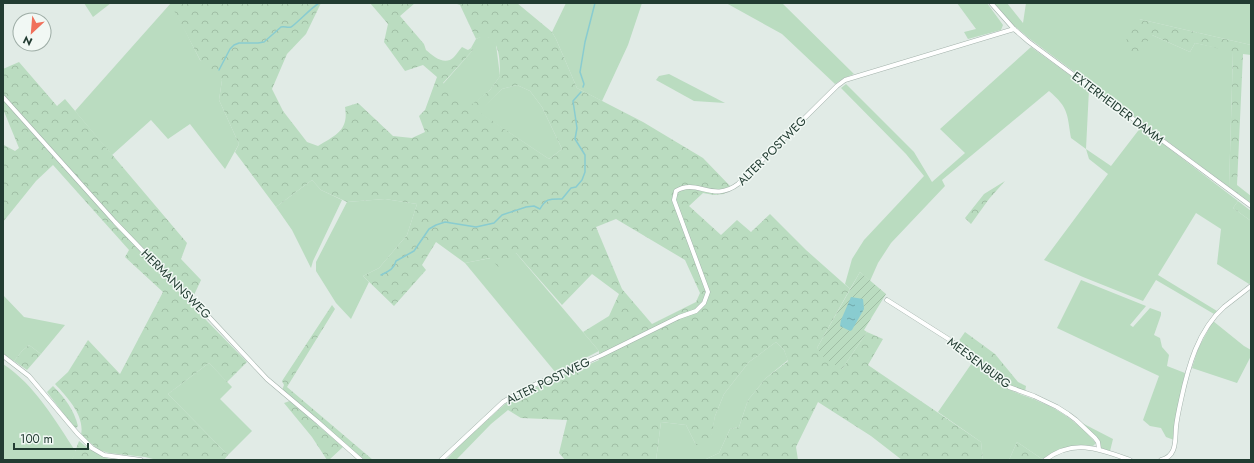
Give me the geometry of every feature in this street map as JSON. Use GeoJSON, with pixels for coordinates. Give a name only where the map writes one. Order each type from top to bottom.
{"type":"FeatureCollection","features":[{"type":"Feature","properties":{"kind":"street","name":"EXTERHEIDER DAMM"},"geometry":{"type":"LineString","coordinates":[[991,3],[1014,29],[1251,206]]}},
{"type":"Feature","properties":{"kind":"street","name":"ALTER POSTWEG"},"geometry":{"type":"LineString","coordinates":[[442,460],[503,402],[525,389],[608,353],[679,317],[696,311],[704,303],[708,292],[674,200],[676,191],[686,187],[695,187],[714,192],[731,190],[836,86],[845,80],[1014,29]]}},
{"type":"Feature","properties":{"kind":"street","name":"HERMANNSWEG"},"geometry":{"type":"LineString","coordinates":[[3,97],[115,222],[167,276],[194,301],[267,379],[361,460]]}},
{"type":"Feature","properties":{"kind":"street"},"geometry":{"type":"LineString","coordinates":[[1161,460],[1169,456],[1176,445],[1178,412],[1196,348],[1205,331],[1224,308],[1251,286]]}},
{"type":"Feature","properties":{"kind":"street","name":"MEESENBURG"},"geometry":{"type":"LineString","coordinates":[[887,300],[950,340],[1008,387],[1034,396],[1068,414],[1095,438],[1098,442],[1099,449]]}},
{"type":"Feature","properties":{"kind":"street"},"geometry":{"type":"LineString","coordinates":[[3,356],[29,376],[77,433],[92,448],[104,455],[141,460]]}},
{"type":"Feature","properties":{"kind":"street"},"geometry":{"type":"LineString","coordinates":[[1045,460],[1060,452],[1079,447],[1099,449],[1130,460]]}},
{"type":"Feature","properties":{"kind":"green space"},"geometry":{"type":"Polygon","coordinates":[[[84,3],[111,3],[93,17],[84,3]]]}},
{"type":"Feature","properties":{"kind":"green space"},"geometry":{"type":"Polygon","coordinates":[[[170,3],[321,3],[306,34],[287,54],[272,89],[283,111],[307,142],[318,146],[336,135],[343,127],[346,115],[345,107],[358,103],[393,136],[412,138],[425,132],[419,116],[425,110],[437,77],[423,65],[405,71],[384,42],[388,24],[370,3],[415,3],[400,16],[424,44],[426,50],[440,60],[451,60],[462,47],[468,50],[471,48],[473,50],[443,83],[471,105],[490,90],[500,76],[499,55],[494,42],[490,38],[484,37],[476,39],[460,5],[454,3],[517,3],[552,32],[577,88],[643,122],[703,158],[731,187],[724,194],[714,195],[703,193],[689,206],[721,235],[737,220],[751,232],[770,214],[806,250],[850,289],[817,348],[842,369],[867,332],[883,339],[868,365],[981,442],[983,460],[902,460],[871,436],[818,402],[796,447],[798,460],[704,460],[719,453],[730,429],[739,427],[748,400],[766,378],[788,361],[784,350],[776,342],[749,362],[724,394],[715,416],[710,445],[696,445],[686,425],[661,422],[656,460],[565,460],[559,453],[567,420],[521,418],[508,410],[491,424],[456,460],[446,460],[462,443],[505,404],[530,390],[599,360],[599,351],[583,332],[609,316],[619,294],[592,274],[562,305],[516,253],[501,270],[490,258],[465,263],[436,242],[422,265],[426,270],[394,306],[363,276],[379,268],[407,235],[417,204],[385,199],[347,202],[321,190],[312,180],[276,207],[235,152],[239,144],[219,100],[222,80],[206,71],[170,3]],[[517,85],[502,89],[479,112],[549,159],[562,149],[542,107],[530,91],[517,85]],[[616,219],[596,227],[622,289],[652,324],[696,302],[700,293],[685,260],[616,219]]]}},
{"type":"Feature","properties":{"kind":"green space"},"geometry":{"type":"Polygon","coordinates":[[[171,3],[200,60],[222,80],[219,100],[239,144],[225,169],[190,124],[168,139],[151,120],[112,155],[75,111],[171,3]]]}},
{"type":"Feature","properties":{"kind":"green space"},"geometry":{"type":"Polygon","coordinates":[[[566,3],[642,3],[628,45],[602,101],[577,88],[552,32],[566,3]]]}},
{"type":"Feature","properties":{"kind":"green space"},"geometry":{"type":"Polygon","coordinates":[[[726,3],[782,3],[854,74],[835,84],[782,34],[726,3]]]}},
{"type":"Feature","properties":{"kind":"green space"},"geometry":{"type":"Polygon","coordinates":[[[957,3],[987,3],[1003,25],[1001,30],[968,39],[964,32],[976,29],[957,3]]]}},
{"type":"Feature","properties":{"kind":"green space"},"geometry":{"type":"Polygon","coordinates":[[[994,3],[1007,3],[1023,23],[1026,3],[1251,3],[1251,45],[1139,19],[1152,35],[1190,52],[1195,43],[1233,51],[1229,187],[1030,39],[1012,24],[994,3]]]}},
{"type":"Feature","properties":{"kind":"green space"},"geometry":{"type":"Polygon","coordinates":[[[1139,19],[1251,45],[1251,55],[1243,54],[1237,185],[1251,196],[1251,203],[1229,187],[1233,52],[1195,43],[1190,52],[1152,35],[1138,54],[1122,47],[1139,19]]]}},
{"type":"Feature","properties":{"kind":"green space"},"geometry":{"type":"Polygon","coordinates":[[[483,36],[492,38],[496,44],[500,76],[490,90],[471,106],[443,84],[473,50],[471,48],[476,39],[483,36]]]}},
{"type":"Feature","properties":{"kind":"green space"},"geometry":{"type":"Polygon","coordinates":[[[1031,47],[1089,89],[1086,149],[1071,138],[1069,123],[1064,107],[1049,91],[942,180],[945,186],[891,243],[878,263],[870,281],[860,272],[850,289],[845,284],[852,259],[864,240],[924,176],[906,154],[841,88],[846,84],[914,152],[932,182],[965,153],[940,129],[1031,47]]]}},
{"type":"Feature","properties":{"kind":"green space"},"geometry":{"type":"Polygon","coordinates":[[[19,62],[57,106],[65,99],[187,243],[181,259],[201,280],[194,295],[190,296],[170,276],[168,281],[247,362],[227,382],[209,363],[168,394],[228,455],[224,460],[157,460],[145,457],[109,453],[99,450],[81,435],[82,428],[78,414],[70,401],[55,384],[68,372],[88,340],[120,374],[163,292],[125,257],[129,250],[53,165],[36,181],[3,222],[3,146],[4,145],[15,151],[19,148],[3,109],[3,69],[19,62]]]}},
{"type":"Feature","properties":{"kind":"green space"},"geometry":{"type":"Polygon","coordinates":[[[669,74],[725,103],[694,101],[656,80],[659,76],[669,74]]]}},
{"type":"Feature","properties":{"kind":"green space"},"geometry":{"type":"Polygon","coordinates":[[[517,85],[530,91],[542,107],[562,149],[549,159],[478,112],[502,89],[517,85]]]}},
{"type":"Feature","properties":{"kind":"green space"},"geometry":{"type":"Polygon","coordinates":[[[1141,127],[1238,201],[1233,208],[1251,221],[1251,283],[1249,284],[1217,264],[1221,229],[1196,213],[1158,275],[1217,311],[1214,314],[1156,280],[1143,301],[1044,260],[1108,174],[1089,159],[1086,149],[1111,166],[1141,127]]]}},
{"type":"Feature","properties":{"kind":"green space"},"geometry":{"type":"Polygon","coordinates":[[[312,180],[321,190],[342,200],[311,268],[292,230],[276,207],[312,180]]]}},
{"type":"Feature","properties":{"kind":"green space"},"geometry":{"type":"Polygon","coordinates":[[[1005,181],[989,199],[971,224],[965,218],[984,194],[1005,181]]]}},
{"type":"Feature","properties":{"kind":"green space"},"geometry":{"type":"Polygon","coordinates":[[[385,199],[417,204],[407,235],[379,268],[363,276],[369,282],[351,319],[336,303],[316,271],[316,262],[347,202],[385,199]]]}},
{"type":"Feature","properties":{"kind":"green space"},"geometry":{"type":"Polygon","coordinates":[[[1238,201],[1251,211],[1251,221],[1233,208],[1238,201]]]}},
{"type":"Feature","properties":{"kind":"green space"},"geometry":{"type":"Polygon","coordinates":[[[516,253],[599,351],[556,373],[465,263],[516,253]]]}},
{"type":"Feature","properties":{"kind":"green space"},"geometry":{"type":"Polygon","coordinates":[[[860,272],[886,294],[864,330],[867,332],[842,369],[825,359],[817,348],[860,272]]]}},
{"type":"Feature","properties":{"kind":"green space"},"geometry":{"type":"Polygon","coordinates":[[[1081,280],[1146,306],[1130,325],[1133,327],[1150,308],[1161,312],[1154,335],[1160,338],[1162,347],[1169,355],[1167,366],[1185,373],[1174,426],[1174,440],[1166,437],[1161,428],[1150,426],[1143,420],[1159,376],[1057,328],[1081,280]]]}},
{"type":"Feature","properties":{"kind":"green space"},"geometry":{"type":"Polygon","coordinates":[[[3,295],[24,317],[65,325],[41,354],[29,345],[14,361],[3,354],[3,295]]]}},
{"type":"Feature","properties":{"kind":"green space"},"geometry":{"type":"Polygon","coordinates":[[[332,305],[335,309],[287,387],[373,460],[364,460],[282,390],[284,385],[282,381],[332,305]]]}},
{"type":"Feature","properties":{"kind":"green space"},"geometry":{"type":"Polygon","coordinates":[[[1213,321],[1251,350],[1251,356],[1237,383],[1192,368],[1198,349],[1213,321]]]}},
{"type":"Feature","properties":{"kind":"green space"},"geometry":{"type":"Polygon","coordinates":[[[965,332],[995,354],[1018,382],[1026,386],[1025,392],[1011,387],[958,342],[965,332]]]}},
{"type":"Feature","properties":{"kind":"green space"},"geometry":{"type":"Polygon","coordinates":[[[776,342],[784,350],[788,360],[766,378],[748,400],[739,427],[730,429],[719,453],[704,460],[656,460],[661,422],[686,425],[696,445],[709,445],[715,416],[724,394],[749,362],[776,342]]]}},
{"type":"Feature","properties":{"kind":"green space"},"geometry":{"type":"Polygon","coordinates":[[[29,345],[41,354],[27,370],[14,361],[29,345]]]}},
{"type":"Feature","properties":{"kind":"green space"},"geometry":{"type":"Polygon","coordinates":[[[974,360],[1004,386],[1064,414],[1084,430],[1096,443],[1093,446],[1072,446],[1055,452],[1042,459],[1017,442],[1009,460],[983,460],[981,442],[938,412],[974,360]]]}},
{"type":"Feature","properties":{"kind":"green space"},"geometry":{"type":"Polygon","coordinates":[[[209,363],[232,387],[220,399],[252,431],[228,455],[168,394],[209,363]]]}},
{"type":"Feature","properties":{"kind":"green space"},"geometry":{"type":"Polygon","coordinates":[[[3,364],[25,382],[44,404],[76,452],[72,460],[3,460],[3,364]]]}},
{"type":"Feature","properties":{"kind":"green space"},"geometry":{"type":"Polygon","coordinates":[[[53,386],[71,409],[78,426],[76,428],[47,392],[53,386]]]}},
{"type":"Feature","properties":{"kind":"green space"},"geometry":{"type":"Polygon","coordinates":[[[290,401],[343,447],[329,460],[327,460],[312,437],[284,403],[290,401]]]}},
{"type":"Feature","properties":{"kind":"green space"},"geometry":{"type":"Polygon","coordinates":[[[1082,423],[1113,439],[1110,451],[1101,448],[1099,441],[1082,423]]]}},
{"type":"Feature","properties":{"kind":"green space"},"geometry":{"type":"Polygon","coordinates":[[[79,441],[89,449],[111,460],[72,460],[79,441]]]}},
{"type":"Feature","properties":{"kind":"green space"},"geometry":{"type":"Polygon","coordinates":[[[1017,442],[1042,459],[1009,460],[1017,442]]]}},
{"type":"Feature","properties":{"kind":"water"},"geometry":{"type":"Polygon","coordinates":[[[851,297],[863,299],[864,309],[850,331],[840,326],[851,297]]]}},
{"type":"Feature","properties":{"kind":"waterway"},"geometry":{"type":"LineString","coordinates":[[219,70],[230,49],[234,45],[239,43],[264,42],[281,27],[293,26],[319,3]]}},
{"type":"Feature","properties":{"kind":"waterway"},"geometry":{"type":"LineString","coordinates":[[340,3],[349,3]]}},
{"type":"Feature","properties":{"kind":"waterway"},"geometry":{"type":"LineString","coordinates":[[583,87],[584,84],[580,72],[585,42],[595,3]]}},
{"type":"Feature","properties":{"kind":"waterway"},"geometry":{"type":"LineString","coordinates":[[381,275],[389,271],[396,261],[414,251],[429,229],[436,225],[445,222],[476,227],[494,223],[502,215],[526,207],[534,206],[540,209],[546,201],[551,199],[562,199],[571,188],[576,187],[582,180],[585,172],[585,155],[575,139],[577,128],[573,101],[581,92]]}}]}
